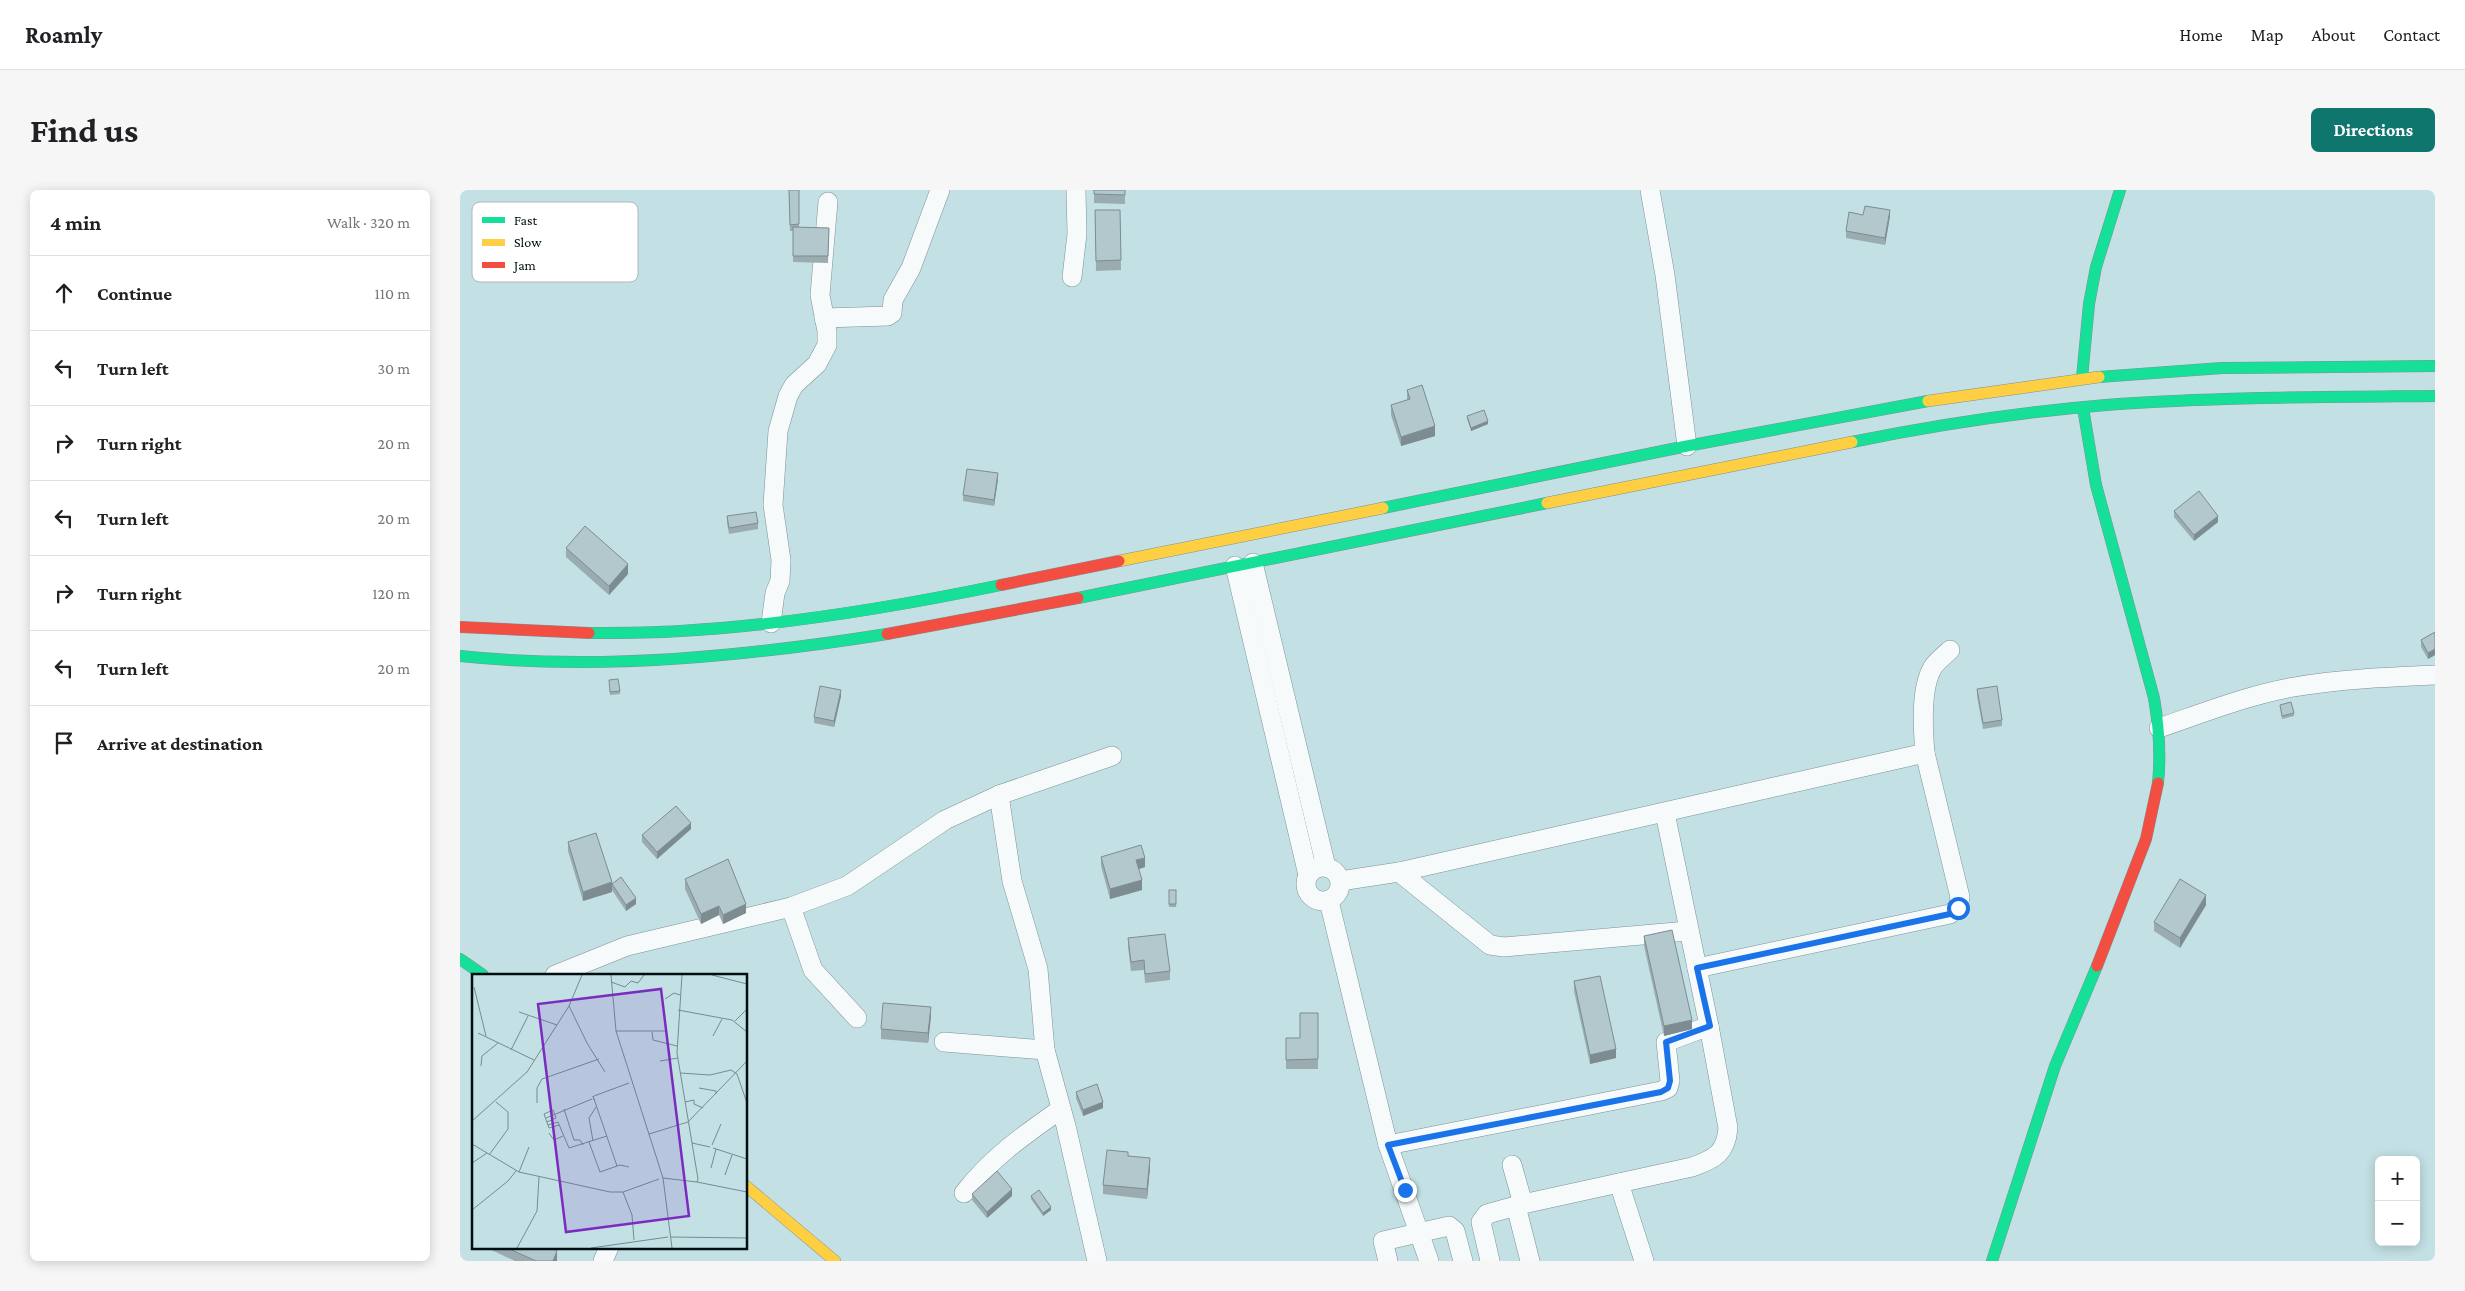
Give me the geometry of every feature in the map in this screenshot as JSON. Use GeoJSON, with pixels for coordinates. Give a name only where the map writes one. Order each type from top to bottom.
{"type":"FeatureCollection","features":[{"type":"Feature","properties":{"kind":"main road"},"geometry":{"type":"LineString","coordinates":[[2082,378],[2089,304],[2096,267],[2120,190]]}},
{"type":"Feature","properties":{"kind":"main road"},"geometry":{"type":"LineString","coordinates":[[460,627],[566,634],[681,631],[771,623],[910,604],[1687,446],[1962,395],[2082,378],[2222,368],[2435,366]]}},
{"type":"Feature","properties":{"kind":"main road"},"geometry":{"type":"LineString","coordinates":[[460,656],[592,661],[693,656],[817,646],[928,628],[1862,440],[1996,417],[2174,400],[2303,396],[2435,396]]}},
{"type":"Feature","properties":{"kind":"main road"},"geometry":{"type":"LineString","coordinates":[[1992,1261],[2055,1066],[2112,932],[2146,839],[2156,798],[2160,762],[2159,728],[2154,698],[2096,485],[2083,408]]}},
{"type":"Feature","properties":{"kind":"main road"},"geometry":{"type":"LineString","coordinates":[[460,959],[482,974]]}},
{"type":"Feature","properties":{"kind":"main road"},"geometry":{"type":"LineString","coordinates":[[748,1188],[835,1261]]}},
{"type":"Feature","properties":{"kind":"street"},"geometry":{"type":"LineString","coordinates":[[824,318],[888,316],[892,313],[893,300],[911,268],[940,190]]}},
{"type":"Feature","properties":{"kind":"street"},"geometry":{"type":"LineString","coordinates":[[1072,277],[1077,234],[1076,190]]}},
{"type":"Feature","properties":{"kind":"street"},"geometry":{"type":"LineString","coordinates":[[1650,190],[1665,275],[1687,446]]}},
{"type":"Feature","properties":{"kind":"street"},"geometry":{"type":"LineString","coordinates":[[771,623],[775,593],[780,581],[781,560],[773,505],[778,431],[788,396],[794,385],[817,364],[827,345],[827,331],[820,294],[828,202]]}},
{"type":"Feature","properties":{"kind":"street"},"geometry":{"type":"LineString","coordinates":[[1244,565],[1326,867]]}},
{"type":"Feature","properties":{"kind":"street"},"geometry":{"type":"LineString","coordinates":[[1244,565],[1308,875],[1306,886],[1310,896],[1319,901],[1329,901],[1338,893],[1340,881],[1336,872],[1326,867],[1316,868],[1308,875]]}},
{"type":"Feature","properties":{"kind":"street"},"geometry":{"type":"LineString","coordinates":[[1697,968],[1950,914],[1958,908],[1960,897],[1926,753],[1923,731],[1927,685],[1933,667],[1950,650]]}},
{"type":"Feature","properties":{"kind":"street"},"geometry":{"type":"LineString","coordinates":[[2159,728],[2233,704],[2293,688],[2359,679],[2435,675]]}},
{"type":"Feature","properties":{"kind":"street"},"geometry":{"type":"LineString","coordinates":[[1340,881],[1399,872],[1926,753]]}},
{"type":"Feature","properties":{"kind":"street"},"geometry":{"type":"LineString","coordinates":[[557,974],[627,946],[791,907],[847,886],[945,820],[999,795],[1112,756]]}},
{"type":"Feature","properties":{"kind":"street"},"geometry":{"type":"LineString","coordinates":[[999,795],[1012,881],[1038,969],[1045,1050],[1097,1261]]}},
{"type":"Feature","properties":{"kind":"street"},"geometry":{"type":"LineString","coordinates":[[1485,1260],[1481,1222],[1484,1217],[1519,1205],[1703,1164],[1717,1156],[1727,1143],[1728,1128],[1710,1026],[1664,813]]}},
{"type":"Feature","properties":{"kind":"street"},"geometry":{"type":"LineString","coordinates":[[1399,872],[1490,944],[1504,947],[1688,931]]}},
{"type":"Feature","properties":{"kind":"street"},"geometry":{"type":"LineString","coordinates":[[1329,901],[1388,1145],[1429,1261]]}},
{"type":"Feature","properties":{"kind":"street"},"geometry":{"type":"LineString","coordinates":[[791,907],[813,970],[857,1018]]}},
{"type":"Feature","properties":{"kind":"street"},"geometry":{"type":"LineString","coordinates":[[1388,1145],[1661,1092],[1668,1088],[1670,1081],[1666,1042],[1710,1026]]}},
{"type":"Feature","properties":{"kind":"street"},"geometry":{"type":"LineString","coordinates":[[944,1042],[1045,1050]]}},
{"type":"Feature","properties":{"kind":"street"},"geometry":{"type":"LineString","coordinates":[[964,1192],[983,1169],[1006,1148],[1061,1109]]}},
{"type":"Feature","properties":{"kind":"street"},"geometry":{"type":"LineString","coordinates":[[1512,1165],[1530,1261]]}},
{"type":"Feature","properties":{"kind":"street"},"geometry":{"type":"LineString","coordinates":[[1619,1182],[1644,1261]]}},
{"type":"Feature","properties":{"kind":"street"},"geometry":{"type":"LineString","coordinates":[[1388,1261],[1384,1241],[1452,1227],[1463,1261]]}},
{"type":"Feature","properties":{"kind":"street"},"geometry":{"type":"LineString","coordinates":[[602,1261],[608,1248]]}},
{"type":"Feature","properties":{"kind":"building"},"geometry":{"type":"Polygon","coordinates":[[[789,190],[799,190],[799,224],[790,225],[789,190]]]}},
{"type":"Feature","properties":{"kind":"building"},"geometry":{"type":"Polygon","coordinates":[[[1094,190],[1125,190],[1125,195],[1094,194],[1094,190]]]}},
{"type":"Feature","properties":{"kind":"building"},"geometry":{"type":"Polygon","coordinates":[[[1865,206],[1890,210],[1885,238],[1846,231],[1849,212],[1863,215],[1865,206]]]}},
{"type":"Feature","properties":{"kind":"building"},"geometry":{"type":"Polygon","coordinates":[[[1095,210],[1120,210],[1121,260],[1096,261],[1095,210]]]}},
{"type":"Feature","properties":{"kind":"building"},"geometry":{"type":"Polygon","coordinates":[[[793,227],[829,228],[828,256],[793,256],[793,227]]]}},
{"type":"Feature","properties":{"kind":"building"},"geometry":{"type":"Polygon","coordinates":[[[1422,385],[1435,426],[1401,437],[1391,405],[1410,399],[1407,390],[1422,385]]]}},
{"type":"Feature","properties":{"kind":"building"},"geometry":{"type":"Polygon","coordinates":[[[1484,410],[1488,421],[1471,428],[1467,416],[1484,410]]]}},
{"type":"Feature","properties":{"kind":"building"},"geometry":{"type":"Polygon","coordinates":[[[967,469],[998,473],[994,500],[963,495],[967,469]]]}},
{"type":"Feature","properties":{"kind":"building"},"geometry":{"type":"Polygon","coordinates":[[[2199,491],[2218,516],[2194,535],[2174,511],[2199,491]]]}},
{"type":"Feature","properties":{"kind":"building"},"geometry":{"type":"Polygon","coordinates":[[[756,512],[758,523],[729,528],[727,516],[756,512]]]}},
{"type":"Feature","properties":{"kind":"building"},"geometry":{"type":"Polygon","coordinates":[[[585,526],[628,564],[609,586],[566,548],[585,526]]]}},
{"type":"Feature","properties":{"kind":"building"},"geometry":{"type":"Polygon","coordinates":[[[2435,632],[2435,649],[2428,653],[2421,640],[2435,632]]]}},
{"type":"Feature","properties":{"kind":"building"},"geometry":{"type":"Polygon","coordinates":[[[618,679],[620,691],[610,692],[609,680],[618,679]]]}},
{"type":"Feature","properties":{"kind":"building"},"geometry":{"type":"Polygon","coordinates":[[[820,686],[841,690],[834,721],[814,717],[820,686]]]}},
{"type":"Feature","properties":{"kind":"building"},"geometry":{"type":"Polygon","coordinates":[[[1997,686],[2002,720],[1983,723],[1977,689],[1997,686]]]}},
{"type":"Feature","properties":{"kind":"building"},"geometry":{"type":"Polygon","coordinates":[[[2291,702],[2294,713],[2282,716],[2280,705],[2291,702]]]}},
{"type":"Feature","properties":{"kind":"building"},"geometry":{"type":"Polygon","coordinates":[[[676,806],[691,823],[657,852],[642,835],[676,806]]]}},
{"type":"Feature","properties":{"kind":"building"},"geometry":{"type":"Polygon","coordinates":[[[596,833],[612,882],[583,892],[568,842],[596,833]]]}},
{"type":"Feature","properties":{"kind":"building"},"geometry":{"type":"Polygon","coordinates":[[[1141,845],[1145,858],[1136,860],[1142,880],[1110,889],[1101,857],[1141,845]]]}},
{"type":"Feature","properties":{"kind":"building"},"geometry":{"type":"Polygon","coordinates":[[[728,859],[746,904],[723,915],[719,906],[701,914],[685,879],[728,859]]]}},
{"type":"Feature","properties":{"kind":"building"},"geometry":{"type":"Polygon","coordinates":[[[621,877],[636,898],[626,905],[612,884],[621,877]]]}},
{"type":"Feature","properties":{"kind":"building"},"geometry":{"type":"Polygon","coordinates":[[[2180,879],[2206,895],[2180,938],[2154,922],[2180,879]]]}},
{"type":"Feature","properties":{"kind":"building"},"geometry":{"type":"Polygon","coordinates":[[[1169,890],[1176,890],[1176,904],[1169,904],[1169,890]]]}},
{"type":"Feature","properties":{"kind":"building"},"geometry":{"type":"Polygon","coordinates":[[[1672,930],[1692,1020],[1664,1026],[1644,936],[1672,930]]]}},
{"type":"Feature","properties":{"kind":"building"},"geometry":{"type":"Polygon","coordinates":[[[1165,934],[1170,971],[1145,974],[1144,960],[1131,962],[1128,938],[1165,934]]]}},
{"type":"Feature","properties":{"kind":"building"},"geometry":{"type":"Polygon","coordinates":[[[1600,976],[1616,1049],[1590,1055],[1574,981],[1600,976]]]}},
{"type":"Feature","properties":{"kind":"building"},"geometry":{"type":"Polygon","coordinates":[[[883,1003],[931,1007],[928,1033],[881,1029],[883,1003]]]}},
{"type":"Feature","properties":{"kind":"building"},"geometry":{"type":"Polygon","coordinates":[[[1300,1013],[1318,1013],[1318,1059],[1286,1060],[1286,1038],[1300,1038],[1300,1013]]]}},
{"type":"Feature","properties":{"kind":"building"},"geometry":{"type":"Polygon","coordinates":[[[1097,1084],[1103,1102],[1083,1110],[1076,1092],[1097,1084]]]}},
{"type":"Feature","properties":{"kind":"building"},"geometry":{"type":"Polygon","coordinates":[[[1107,1150],[1128,1152],[1128,1156],[1150,1158],[1147,1189],[1103,1185],[1107,1150]]]}},
{"type":"Feature","properties":{"kind":"building"},"geometry":{"type":"Polygon","coordinates":[[[997,1171],[1012,1189],[987,1212],[972,1194],[997,1171]]]}},
{"type":"Feature","properties":{"kind":"building"},"geometry":{"type":"Polygon","coordinates":[[[1039,1190],[1051,1207],[1043,1213],[1031,1196],[1039,1190]]]}},
{"type":"Feature","properties":{"kind":"building"},"geometry":{"type":"Polygon","coordinates":[[[507,1248],[552,1248],[557,1251],[553,1261],[536,1261],[507,1248]]]}},
{"type":"Feature","properties":{"kind":"traffic: fast"},"geometry":{"type":"LineString","coordinates":[[2082,378],[2089,304],[2096,267],[2120,190]]}},
{"type":"Feature","properties":{"kind":"traffic: fast"},"geometry":{"type":"LineString","coordinates":[[2099,377],[2222,368],[2435,366]]}},
{"type":"Feature","properties":{"kind":"traffic: fast"},"geometry":{"type":"LineString","coordinates":[[1852,442],[1979,420],[2042,411],[2106,405],[2229,399],[2435,396]]}},
{"type":"Feature","properties":{"kind":"traffic: fast"},"geometry":{"type":"LineString","coordinates":[[1383,508],[1687,446],[1928,401]]}},
{"type":"Feature","properties":{"kind":"traffic: fast"},"geometry":{"type":"LineString","coordinates":[[2083,408],[2096,485],[2154,698],[2159,740],[2158,783]]}},
{"type":"Feature","properties":{"kind":"traffic: fast"},"geometry":{"type":"LineString","coordinates":[[1078,598],[1547,503]]}},
{"type":"Feature","properties":{"kind":"traffic: fast"},"geometry":{"type":"LineString","coordinates":[[589,633],[669,632],[801,620],[881,608],[1001,585]]}},
{"type":"Feature","properties":{"kind":"traffic: fast"},"geometry":{"type":"LineString","coordinates":[[460,656],[567,662],[674,659],[781,649],[887,634]]}},
{"type":"Feature","properties":{"kind":"traffic: fast"},"geometry":{"type":"LineString","coordinates":[[460,959],[482,974]]}},
{"type":"Feature","properties":{"kind":"traffic: fast"},"geometry":{"type":"LineString","coordinates":[[1992,1261],[2055,1066],[2097,966]]}},
{"type":"Feature","properties":{"kind":"traffic: slow"},"geometry":{"type":"LineString","coordinates":[[1928,401],[2099,377]]}},
{"type":"Feature","properties":{"kind":"traffic: slow"},"geometry":{"type":"LineString","coordinates":[[1547,503],[1852,442]]}},
{"type":"Feature","properties":{"kind":"traffic: slow"},"geometry":{"type":"LineString","coordinates":[[1119,561],[1383,508]]}},
{"type":"Feature","properties":{"kind":"traffic: slow"},"geometry":{"type":"LineString","coordinates":[[748,1188],[835,1261]]}},
{"type":"Feature","properties":{"kind":"traffic: jam"},"geometry":{"type":"LineString","coordinates":[[1001,585],[1119,561]]}},
{"type":"Feature","properties":{"kind":"traffic: jam"},"geometry":{"type":"LineString","coordinates":[[887,634],[1078,598]]}},
{"type":"Feature","properties":{"kind":"traffic: jam"},"geometry":{"type":"LineString","coordinates":[[460,627],[589,633]]}},
{"type":"Feature","properties":{"kind":"traffic: jam"},"geometry":{"type":"LineString","coordinates":[[2097,966],[2146,839],[2158,783]]}},
{"type":"Feature","properties":{"kind":"route"},"geometry":{"type":"LineString","coordinates":[[1405,1190],[1388,1145],[1661,1092],[1668,1088],[1670,1081],[1665,1048],[1666,1042],[1710,1026],[1697,968],[1950,914],[1958,908]]}}]}
